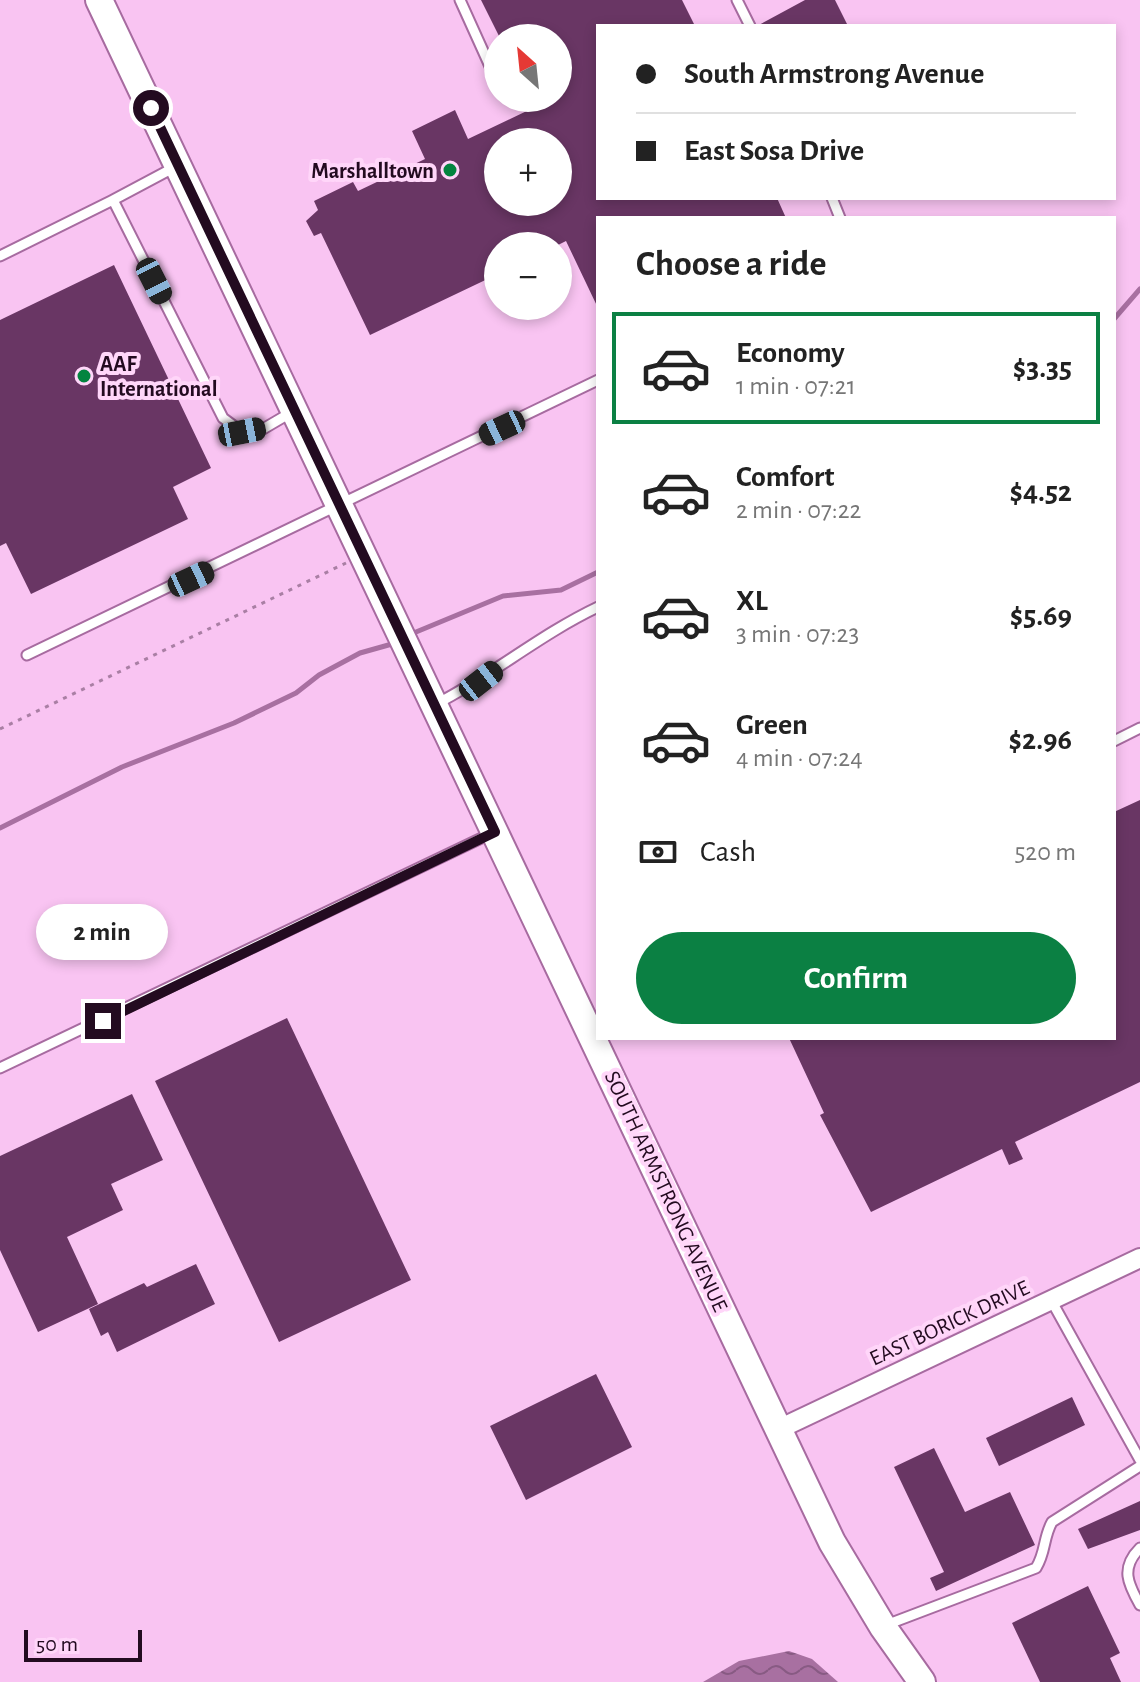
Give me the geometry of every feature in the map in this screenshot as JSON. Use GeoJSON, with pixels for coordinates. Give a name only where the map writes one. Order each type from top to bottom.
{"type":"FeatureCollection","features":[{"type":"Feature","properties":{"kind":"street","name":"SOUTH ARMSTRONG AVENUE"},"geometry":{"type":"LineString","coordinates":[[99,0],[832,1542],[883,1627],[922,1682]]}},
{"type":"Feature","properties":{"kind":"street","name":"EAST BORICK DRIVE"},"geometry":{"type":"LineString","coordinates":[[779,1429],[1140,1258]]}},
{"type":"Feature","properties":{"kind":"lane"},"geometry":{"type":"LineString","coordinates":[[460,0],[484,53]]}},
{"type":"Feature","properties":{"kind":"lane"},"geometry":{"type":"LineString","coordinates":[[737,0],[749,24]]}},
{"type":"Feature","properties":{"kind":"lane"},"geometry":{"type":"LineString","coordinates":[[0,256],[178,166]]}},
{"type":"Feature","properties":{"kind":"lane"},"geometry":{"type":"LineString","coordinates":[[113,200],[223,418],[242,432],[263,429],[295,410]]}},
{"type":"Feature","properties":{"kind":"lane"},"geometry":{"type":"LineString","coordinates":[[27,655],[341,507],[596,381]]}},
{"type":"Feature","properties":{"kind":"lane"},"geometry":{"type":"LineString","coordinates":[[435,705],[481,681],[518,652],[596,608]]}},
{"type":"Feature","properties":{"kind":"lane"},"geometry":{"type":"LineString","coordinates":[[1116,740],[1140,728]]}},
{"type":"Feature","properties":{"kind":"lane"},"geometry":{"type":"LineString","coordinates":[[0,1068],[495,832]]}},
{"type":"Feature","properties":{"kind":"lane"},"geometry":{"type":"LineString","coordinates":[[883,1627],[1036,1568],[1045,1553],[1044,1537],[1052,1522],[1140,1463],[1051,1300]]}},
{"type":"Feature","properties":{"kind":"lane"},"geometry":{"type":"LineString","coordinates":[[1140,1548],[1129,1559],[1127,1580],[1140,1605]]}},
{"type":"Feature","properties":{"kind":"path"},"geometry":{"type":"LineString","coordinates":[[0,729],[364,555]]}},
{"type":"Feature","properties":{"kind":"water"},"geometry":{"type":"Polygon","coordinates":[[[789,1651],[812,1659],[838,1682],[703,1682],[739,1661],[789,1651]]]}},
{"type":"Feature","properties":{"kind":"building","name":"Marshalltown"},"geometry":{"type":"Polygon","coordinates":[[[481,0],[682,0],[694,24],[596,24],[596,200],[778,200],[785,216],[596,216],[596,304],[572,254],[572,232],[484,232],[484,281],[370,335],[321,233],[314,236],[306,221],[318,210],[314,201],[353,182],[358,191],[425,159],[412,131],[455,110],[468,139],[484,131],[484,216],[572,216],[572,128],[491,128],[525,112],[572,112],[572,24],[493,24],[481,0]]]}},
{"type":"Feature","properties":{"kind":"building"},"geometry":{"type":"Polygon","coordinates":[[[805,0],[835,0],[847,24],[761,24],[805,0]]]}},
{"type":"Feature","properties":{"kind":"building","name":"AAF International"},"geometry":{"type":"Polygon","coordinates":[[[114,265],[211,468],[173,487],[188,519],[31,594],[6,543],[0,546],[0,320],[114,265]]]}},
{"type":"Feature","properties":{"kind":"building"},"geometry":{"type":"Polygon","coordinates":[[[1140,800],[1140,1082],[1015,1142],[1023,1159],[1009,1165],[1002,1149],[871,1212],[820,1115],[824,1113],[790,1040],[1116,1040],[1116,811],[1140,800]]]}},
{"type":"Feature","properties":{"kind":"building"},"geometry":{"type":"Polygon","coordinates":[[[287,1018],[411,1280],[279,1342],[155,1081],[287,1018]]]}},
{"type":"Feature","properties":{"kind":"building"},"geometry":{"type":"Polygon","coordinates":[[[132,1094],[163,1160],[111,1184],[123,1210],[67,1237],[98,1304],[38,1332],[0,1250],[0,1156],[132,1094]]]}},
{"type":"Feature","properties":{"kind":"building"},"geometry":{"type":"Polygon","coordinates":[[[196,1264],[215,1304],[117,1352],[108,1332],[101,1336],[89,1309],[144,1283],[147,1287],[196,1264]]]}},
{"type":"Feature","properties":{"kind":"building"},"geometry":{"type":"Polygon","coordinates":[[[596,1374],[632,1447],[526,1500],[490,1426],[596,1374]]]}},
{"type":"Feature","properties":{"kind":"building"},"geometry":{"type":"Polygon","coordinates":[[[1072,1397],[1085,1425],[999,1466],[986,1438],[1072,1397]]]}},
{"type":"Feature","properties":{"kind":"building"},"geometry":{"type":"Polygon","coordinates":[[[934,1448],[965,1512],[1010,1492],[1035,1545],[936,1591],[930,1578],[944,1572],[894,1467],[934,1448]]]}},
{"type":"Feature","properties":{"kind":"building"},"geometry":{"type":"Polygon","coordinates":[[[1140,1501],[1140,1530],[1088,1549],[1078,1529],[1140,1501]]]}},
{"type":"Feature","properties":{"kind":"building"},"geometry":{"type":"Polygon","coordinates":[[[1088,1586],[1120,1653],[1110,1658],[1121,1682],[1040,1682],[1012,1623],[1088,1586]]]}},
{"type":"Feature","properties":{"kind":"waterway"},"geometry":{"type":"LineString","coordinates":[[1116,317],[1140,289]]}},
{"type":"Feature","properties":{"kind":"waterway"},"geometry":{"type":"LineString","coordinates":[[416,632],[503,596],[561,590],[596,573]]}},
{"type":"Feature","properties":{"kind":"waterway"},"geometry":{"type":"LineString","coordinates":[[0,828],[122,767],[234,723],[296,693],[319,675],[360,653],[392,644]]}},
{"type":"Feature","properties":{"kind":"place","name":"Marshalltown"},"geometry":{"type":"Point","coordinates":[450,170]}},
{"type":"Feature","properties":{"kind":"place","name":"AAF International"},"geometry":{"type":"Point","coordinates":[84,376]}},
{"type":"Feature","properties":{"kind":"route"},"geometry":{"type":"LineString","coordinates":[[103,1021],[495,832],[151,108]]}}]}
